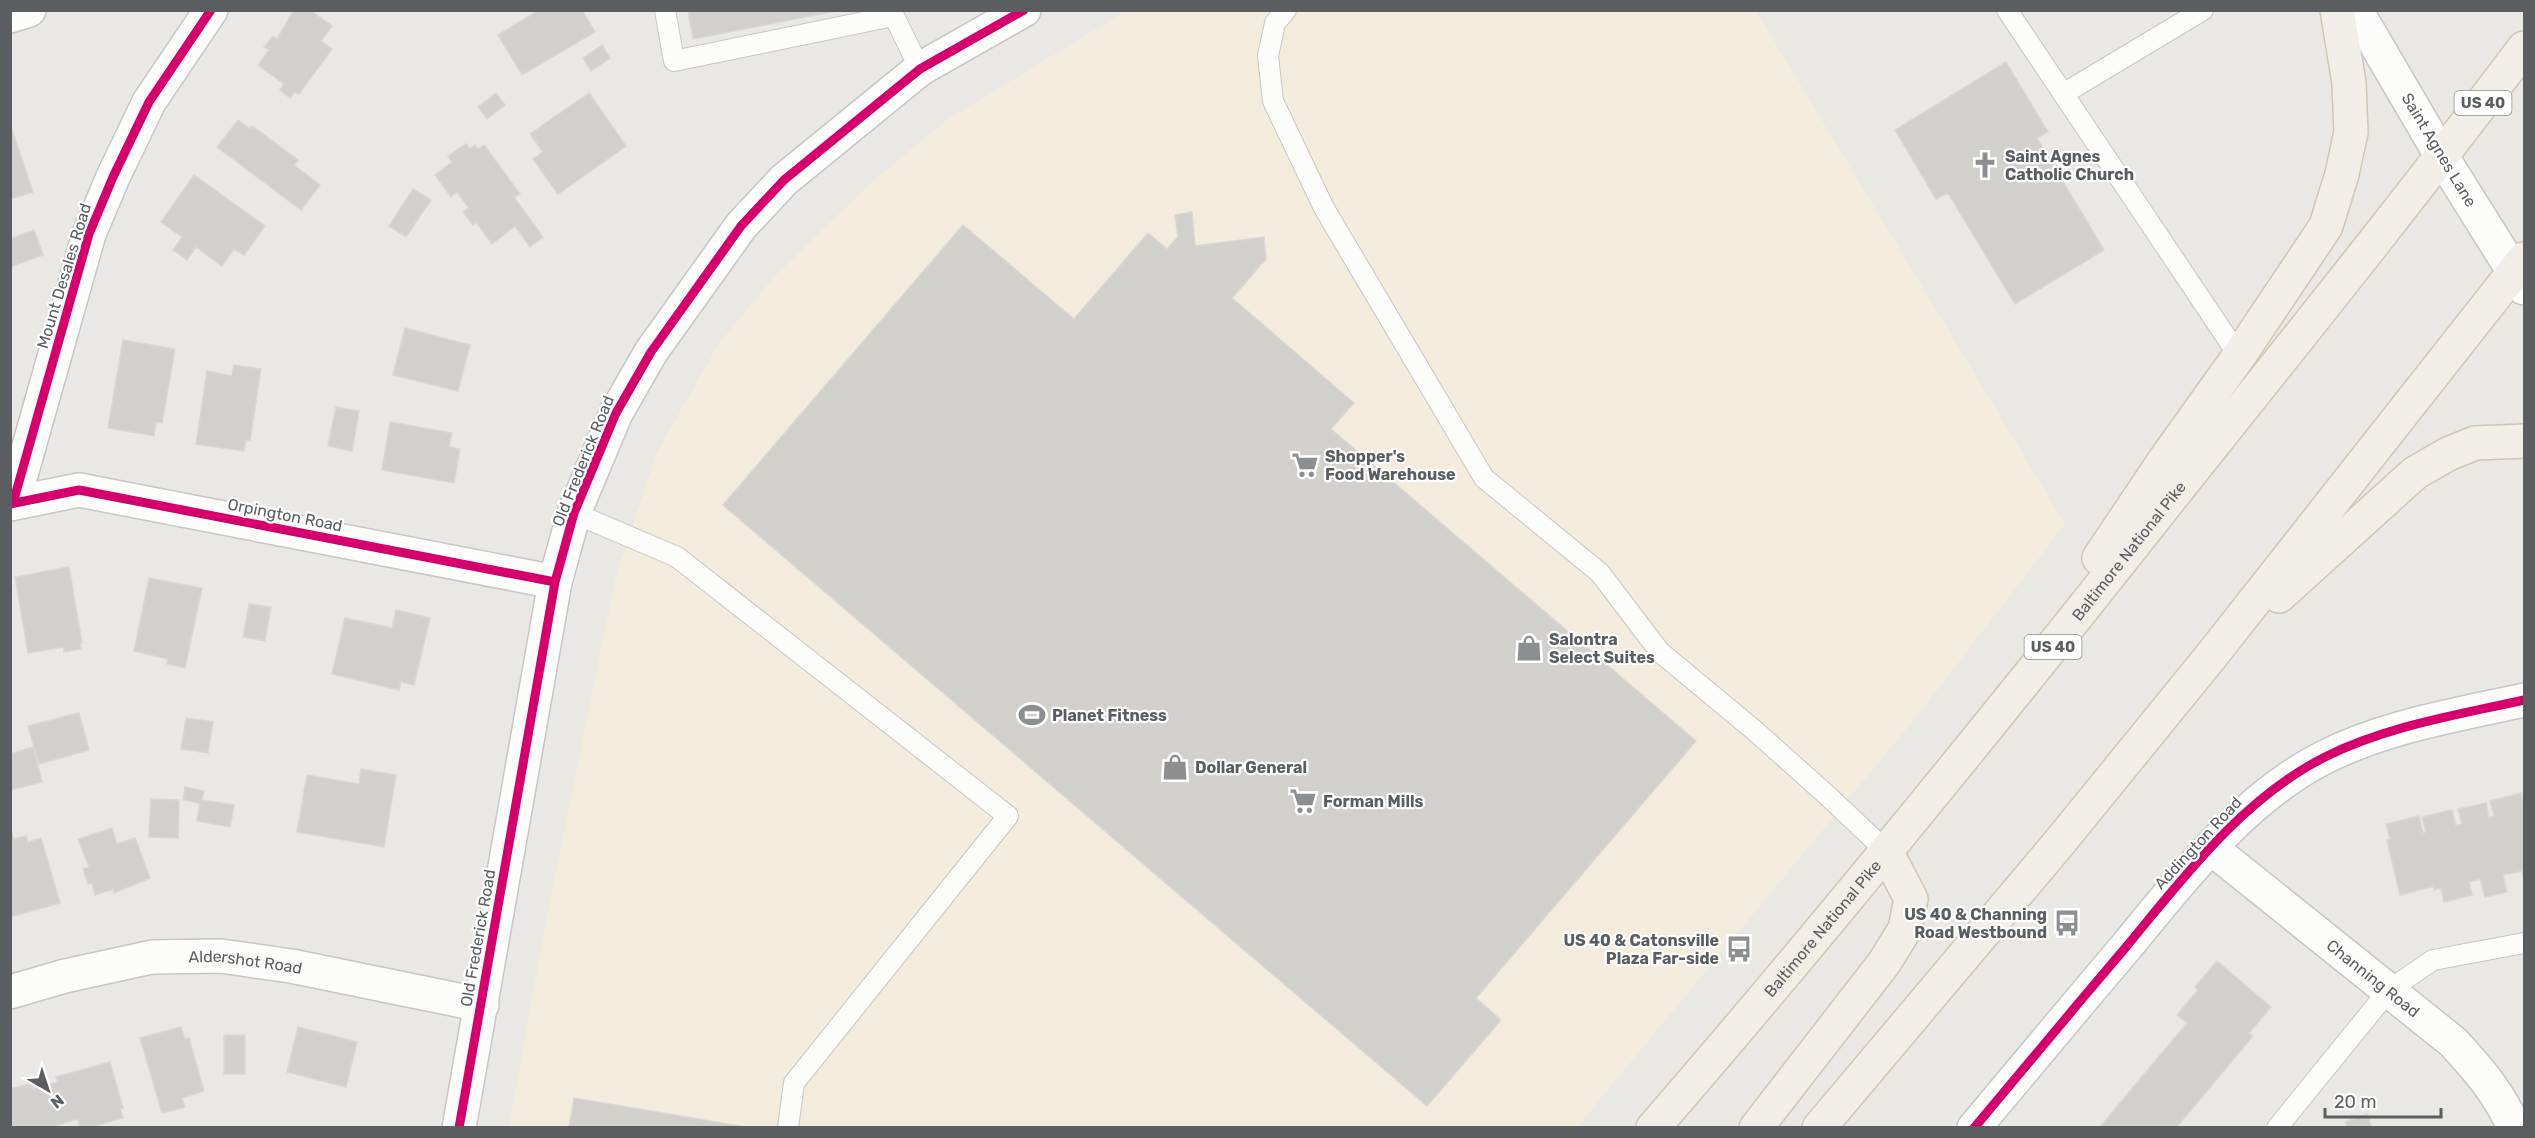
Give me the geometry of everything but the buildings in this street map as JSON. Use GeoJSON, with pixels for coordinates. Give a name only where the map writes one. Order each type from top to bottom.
{"type":"FeatureCollection","features":[{"type":"Feature","properties":{"kind":"main road"},"geometry":{"type":"LineString","coordinates":[[1961,763],[2164,461],[2239,356],[2326,226],[2343,174],[2350,122],[2349,83],[2337,10]]}},
{"type":"Feature","properties":{"kind":"main road","name":"Baltimore National Pike"},"geometry":{"type":"LineString","coordinates":[[1653,1128],[1745,1022],[1961,763],[2442,157],[2524,48]]}},
{"type":"Feature","properties":{"kind":"main road"},"geometry":{"type":"LineString","coordinates":[[1820,1128],[2059,843],[2521,273]]}},
{"type":"Feature","properties":{"kind":"main road"},"geometry":{"type":"LineString","coordinates":[[2212,655],[2415,474],[2448,454],[2475,443],[2524,441]]}},
{"type":"Feature","properties":{"kind":"main road"},"geometry":{"type":"LineString","coordinates":[[1756,1128],[1884,963],[1905,929],[1911,899],[1886,851]]}},
{"type":"Feature","properties":{"kind":"street"},"geometry":{"type":"LineString","coordinates":[[10,16],[29,10]]}},
{"type":"Feature","properties":{"kind":"street","name":"Mount Desales Road"},"geometry":{"type":"LineString","coordinates":[[12,503],[89,234],[149,102],[212,10]]}},
{"type":"Feature","properties":{"kind":"street","name":"Old Frederick Road"},"geometry":{"type":"LineString","coordinates":[[459,1128],[555,582],[574,513],[616,413],[651,352],[741,225],[784,180],[920,69],[1024,10]]}},
{"type":"Feature","properties":{"kind":"street","name":"Saint Agnes Lane"},"geometry":{"type":"LineString","coordinates":[[2356,10],[2442,157],[2521,273]]}},
{"type":"Feature","properties":{"kind":"street","name":"Orpington Road"},"geometry":{"type":"LineString","coordinates":[[12,503],[79,490],[555,582]]}},
{"type":"Feature","properties":{"kind":"street","name":"Addington Road"},"geometry":{"type":"LineString","coordinates":[[1974,1128],[2159,906],[2211,848],[2258,801],[2293,775],[2324,757],[2360,741],[2396,729],[2524,700]]}},
{"type":"Feature","properties":{"kind":"street","name":"Channing Road"},"geometry":{"type":"LineString","coordinates":[[2211,848],[2453,1042],[2479,1070],[2504,1103],[2514,1128]]}},
{"type":"Feature","properties":{"kind":"street","name":"Aldershot Road"},"geometry":{"type":"LineString","coordinates":[[10,992],[65,976],[152,957],[221,956],[291,966],[482,1005]]}},
{"type":"Feature","properties":{"kind":"lane"},"geometry":{"type":"LineString","coordinates":[[665,10],[674,61],[892,14],[920,69]]}},
{"type":"Feature","properties":{"kind":"lane"},"geometry":{"type":"LineString","coordinates":[[1286,10],[1275,24],[1268,56],[1273,101],[1324,208],[1484,478],[1600,573],[1660,652],[1790,762],[1886,851]]}},
{"type":"Feature","properties":{"kind":"lane"},"geometry":{"type":"LineString","coordinates":[[2007,10],[2239,356]]}},
{"type":"Feature","properties":{"kind":"lane"},"geometry":{"type":"LineString","coordinates":[[2063,94],[2203,10]]}},
{"type":"Feature","properties":{"kind":"lane"},"geometry":{"type":"LineString","coordinates":[[574,513],[677,557],[1008,816],[794,1083],[788,1128]]}},
{"type":"Feature","properties":{"kind":"lane"},"geometry":{"type":"LineString","coordinates":[[2277,1128],[2389,990],[2433,960],[2524,943]]}},
{"type":"Feature","properties":{"kind":"shaded area"},"geometry":{"type":"Polygon","coordinates":[[[1126,11],[1756,11],[2065,524],[1917,716],[1577,1127],[509,1128],[544,932],[615,581],[657,452],[720,342],[775,276],[871,183],[948,119],[1126,11]]]}},
{"type":"Feature","properties":{"kind":"cycle path"},"geometry":{"type":"LineString","coordinates":[[13,503],[89,234],[149,102],[211,10]]}},
{"type":"Feature","properties":{"kind":"cycle path"},"geometry":{"type":"LineString","coordinates":[[459,1128],[555,582],[574,513],[616,413],[651,352],[741,226],[784,180],[920,69],[1024,10]]}},
{"type":"Feature","properties":{"kind":"cycle path"},"geometry":{"type":"LineString","coordinates":[[10,504],[79,490],[555,582]]}},
{"type":"Feature","properties":{"kind":"cycle path"},"geometry":{"type":"LineString","coordinates":[[1974,1128],[2192,867],[2267,794],[2295,774],[2325,757],[2373,737],[2423,722],[2524,700]]}},
{"type":"Feature","properties":{"kind":"place","name":"Saint Agnes Catholic Church"},"geometry":{"type":"Point","coordinates":[1985,165]}},
{"type":"Feature","properties":{"kind":"place","name":"Shopper's Food Warehouse"},"geometry":{"type":"Point","coordinates":[1305,465]}},
{"type":"Feature","properties":{"kind":"place","name":"Salontra Select Suites"},"geometry":{"type":"Point","coordinates":[1529,648]}},
{"type":"Feature","properties":{"kind":"place","name":"Planet Fitness"},"geometry":{"type":"Point","coordinates":[1032,715]}},
{"type":"Feature","properties":{"kind":"place","name":"Dollar General"},"geometry":{"type":"Point","coordinates":[1175,767]}},
{"type":"Feature","properties":{"kind":"place","name":"Forman Mills"},"geometry":{"type":"Point","coordinates":[1303,801]}},
{"type":"Feature","properties":{"kind":"place","name":"US 40 & Channing Road Westbound"},"geometry":{"type":"Point","coordinates":[2067,923]}},
{"type":"Feature","properties":{"kind":"place","name":"US 40 & Catonsville Plaza Far-side"},"geometry":{"type":"Point","coordinates":[1739,949]}}]}
